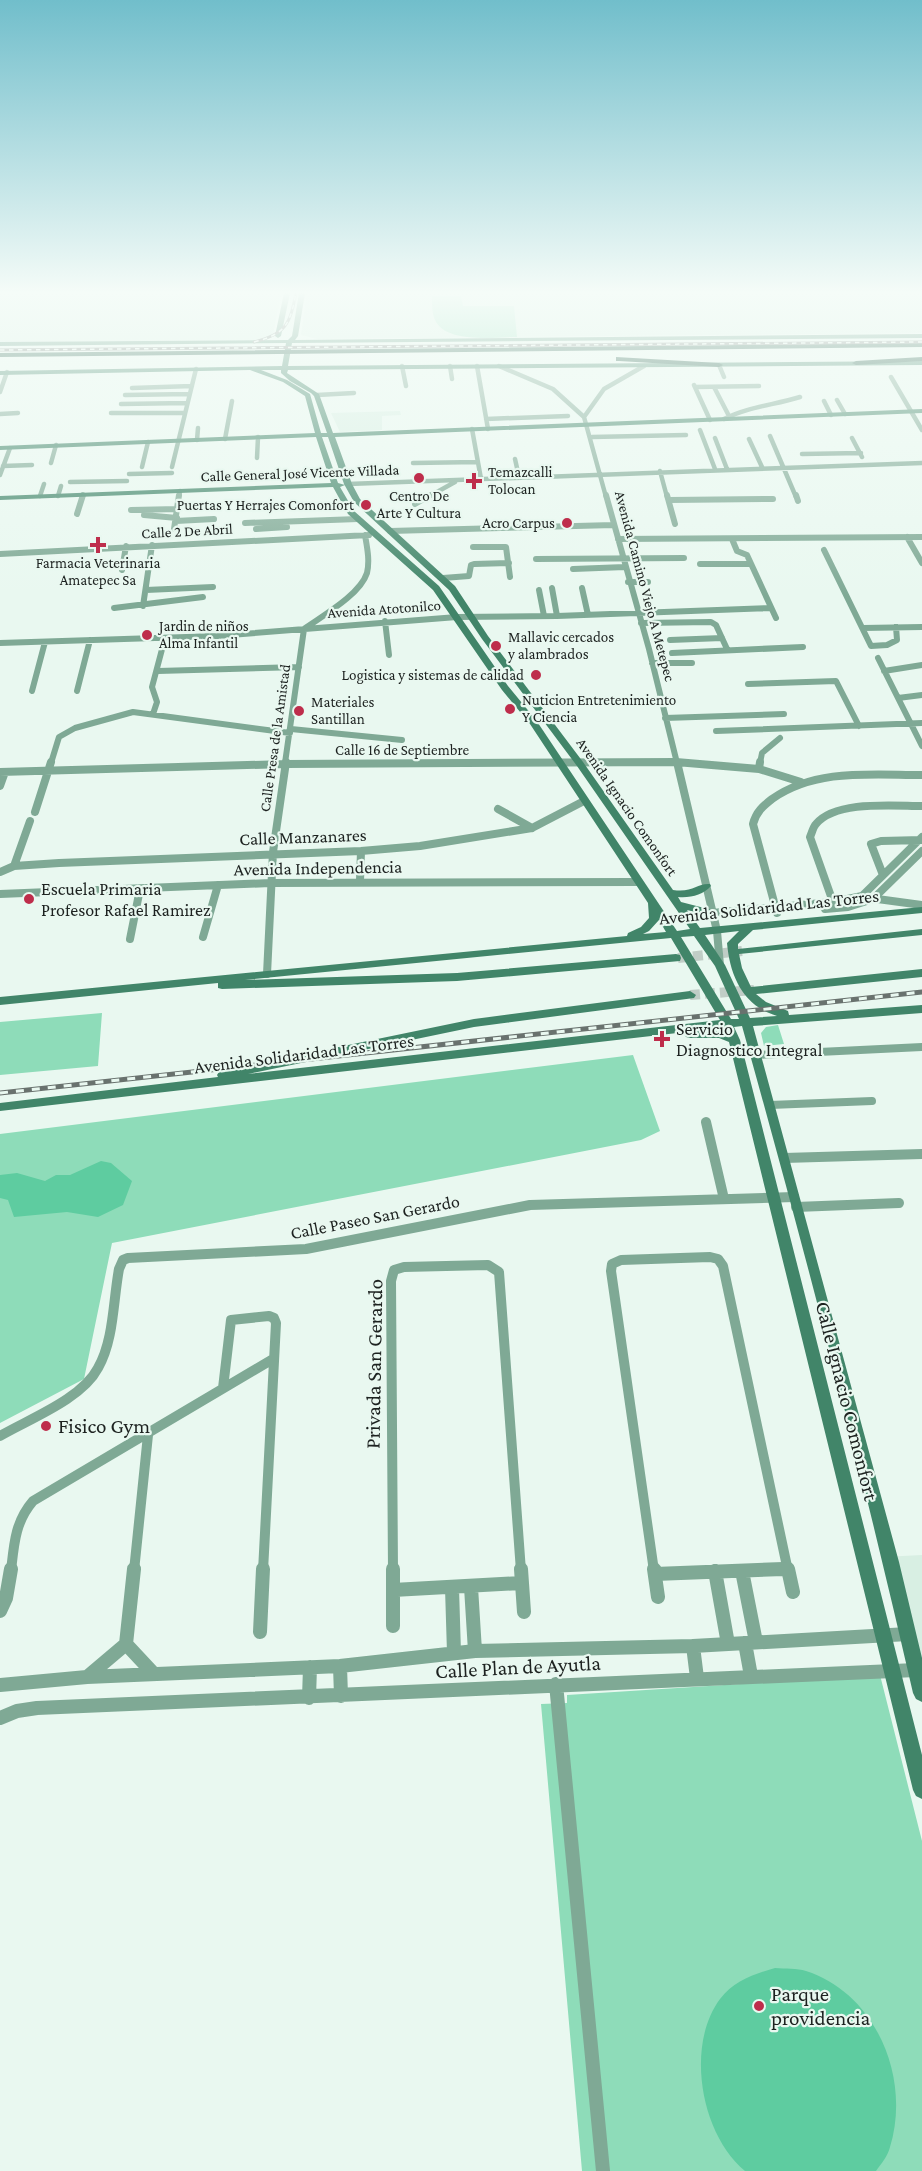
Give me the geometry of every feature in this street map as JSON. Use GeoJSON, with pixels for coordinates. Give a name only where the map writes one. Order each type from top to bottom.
{"type":"FeatureCollection","features":[{"type":"Feature","properties":{"kind":"main road","name":"Avenida Ignacio Comonfort"},"geometry":{"type":"LineString","coordinates":[[307,394],[340,498],[375,535],[427,578],[457,617],[561,764],[674,935],[727,1023]]}},
{"type":"Feature","properties":{"kind":"main road","name":"Avenida Ignacio Comonfort"},"geometry":{"type":"LineString","coordinates":[[316,394],[348,484],[363,507],[443,578],[458,597],[580,764],[720,965],[746,1021]]}},
{"type":"Feature","properties":{"kind":"main road"},"geometry":{"type":"LineString","coordinates":[[0,448],[922,411]]}},
{"type":"Feature","properties":{"kind":"main road","name":"Calle General José Vicente Villada"},"geometry":{"type":"LineString","coordinates":[[0,498],[348,484]]}},
{"type":"Feature","properties":{"kind":"main road"},"geometry":{"type":"LineString","coordinates":[[668,891],[680,895],[692,894],[701,891],[706,886]]}},
{"type":"Feature","properties":{"kind":"main road"},"geometry":{"type":"LineString","coordinates":[[624,939],[651,924],[654,919],[652,904]]}},
{"type":"Feature","properties":{"kind":"main road"},"geometry":{"type":"LineString","coordinates":[[677,904],[713,916]]}},
{"type":"Feature","properties":{"kind":"main road","name":"Avenida Solidaridad Las Torres"},"geometry":{"type":"LineString","coordinates":[[182,983],[922,910]]}},
{"type":"Feature","properties":{"kind":"main road"},"geometry":{"type":"LineString","coordinates":[[752,928],[732,943],[748,994],[761,1006],[798,1017]]}},
{"type":"Feature","properties":{"kind":"main road"},"geometry":{"type":"LineString","coordinates":[[742,951],[922,932]]}},
{"type":"Feature","properties":{"kind":"main road"},"geometry":{"type":"LineString","coordinates":[[0,1002],[182,983],[258,985],[457,977],[676,958]]}},
{"type":"Feature","properties":{"kind":"main road"},"geometry":{"type":"LineString","coordinates":[[754,990],[922,974]]}},
{"type":"Feature","properties":{"kind":"main road","name":"Avenida Solidaridad Las Torres"},"geometry":{"type":"LineString","coordinates":[[176,1087],[250,1069],[474,1023],[690,995]]}},
{"type":"Feature","properties":{"kind":"main road","name":"Avenida Solidaridad Las Torres"},"geometry":{"type":"LineString","coordinates":[[176,1087],[746,1021],[922,1009]]}},
{"type":"Feature","properties":{"kind":"main road"},"geometry":{"type":"LineString","coordinates":[[755,1050],[759,1030],[774,1019]]}},
{"type":"Feature","properties":{"kind":"main road","name":"Calle Ignacio Comonfort"},"geometry":{"type":"LineString","coordinates":[[746,1021],[784,1158],[922,1693]]}},
{"type":"Feature","properties":{"kind":"main road","name":"Calle Ignacio Comonfort"},"geometry":{"type":"LineString","coordinates":[[727,1023],[734,1040],[922,1790]]}},
{"type":"Feature","properties":{"kind":"main road"},"geometry":{"type":"LineString","coordinates":[[626,1036],[721,1034],[734,1040]]}},
{"type":"Feature","properties":{"kind":"main road"},"geometry":{"type":"LineString","coordinates":[[0,1107],[176,1087]]}},
{"type":"Feature","properties":{"kind":"street"},"geometry":{"type":"LineString","coordinates":[[70,482],[172,470],[189,394]]}},
{"type":"Feature","properties":{"kind":"street"},"geometry":{"type":"LineString","coordinates":[[482,394],[489,429]]}},
{"type":"Feature","properties":{"kind":"street"},"geometry":{"type":"LineString","coordinates":[[559,394],[584,417],[600,394]]}},
{"type":"Feature","properties":{"kind":"street"},"geometry":{"type":"LineString","coordinates":[[698,394],[710,420]]}},
{"type":"Feature","properties":{"kind":"street"},"geometry":{"type":"LineString","coordinates":[[717,394],[726,418],[741,410],[770,406],[800,397]]}},
{"type":"Feature","properties":{"kind":"street"},"geometry":{"type":"LineString","coordinates":[[901,394],[921,426]]}},
{"type":"Feature","properties":{"kind":"street"},"geometry":{"type":"LineString","coordinates":[[186,403],[123,399],[186,403]]}},
{"type":"Feature","properties":{"kind":"street"},"geometry":{"type":"LineString","coordinates":[[837,400],[845,414]]}},
{"type":"Feature","properties":{"kind":"street"},"geometry":{"type":"LineString","coordinates":[[225,439],[231,401]]}},
{"type":"Feature","properties":{"kind":"street"},"geometry":{"type":"LineString","coordinates":[[824,401],[831,415]]}},
{"type":"Feature","properties":{"kind":"street"},"geometry":{"type":"LineString","coordinates":[[129,408],[186,403]]}},
{"type":"Feature","properties":{"kind":"street"},"geometry":{"type":"LineString","coordinates":[[111,413],[186,403]]}},
{"type":"Feature","properties":{"kind":"street"},"geometry":{"type":"LineString","coordinates":[[0,416],[17,416]]}},
{"type":"Feature","properties":{"kind":"street"},"geometry":{"type":"LineString","coordinates":[[486,419],[568,416]]}},
{"type":"Feature","properties":{"kind":"street","name":"Avenida Camino Viejo A Metepec"},"geometry":{"type":"LineString","coordinates":[[584,417],[592,438],[628,582],[652,663],[717,931],[720,965]]}},
{"type":"Feature","properties":{"kind":"street"},"geometry":{"type":"LineString","coordinates":[[197,440],[198,428]]}},
{"type":"Feature","properties":{"kind":"street"},"geometry":{"type":"LineString","coordinates":[[472,429],[481,479]]}},
{"type":"Feature","properties":{"kind":"street"},"geometry":{"type":"LineString","coordinates":[[700,430],[714,469]]}},
{"type":"Feature","properties":{"kind":"street"},"geometry":{"type":"LineString","coordinates":[[592,438],[686,435]]}},
{"type":"Feature","properties":{"kind":"street"},"geometry":{"type":"LineString","coordinates":[[770,436],[798,501]]}},
{"type":"Feature","properties":{"kind":"street"},"geometry":{"type":"LineString","coordinates":[[257,458],[258,437]]}},
{"type":"Feature","properties":{"kind":"street"},"geometry":{"type":"LineString","coordinates":[[716,438],[727,469]]}},
{"type":"Feature","properties":{"kind":"street"},"geometry":{"type":"LineString","coordinates":[[852,438],[867,464]]}},
{"type":"Feature","properties":{"kind":"street"},"geometry":{"type":"LineString","coordinates":[[749,439],[762,467]]}},
{"type":"Feature","properties":{"kind":"street"},"geometry":{"type":"LineString","coordinates":[[142,467],[148,442]]}},
{"type":"Feature","properties":{"kind":"street"},"geometry":{"type":"LineString","coordinates":[[51,463],[56,445]]}},
{"type":"Feature","properties":{"kind":"street"},"geometry":{"type":"LineString","coordinates":[[0,476],[10,448]]}},
{"type":"Feature","properties":{"kind":"street"},"geometry":{"type":"LineString","coordinates":[[802,454],[861,453]]}},
{"type":"Feature","properties":{"kind":"street"},"geometry":{"type":"LineString","coordinates":[[515,459],[519,477]]}},
{"type":"Feature","properties":{"kind":"street"},"geometry":{"type":"LineString","coordinates":[[413,463],[478,462]]}},
{"type":"Feature","properties":{"kind":"street","name":"Calle General José Vicente Villada"},"geometry":{"type":"LineString","coordinates":[[348,484],[762,467],[922,463]]}},
{"type":"Feature","properties":{"kind":"street"},"geometry":{"type":"LineString","coordinates":[[3,466],[32,465]]}},
{"type":"Feature","properties":{"kind":"street"},"geometry":{"type":"LineString","coordinates":[[660,471],[675,524]]}},
{"type":"Feature","properties":{"kind":"street"},"geometry":{"type":"LineString","coordinates":[[124,493],[128,476]]}},
{"type":"Feature","properties":{"kind":"street"},"geometry":{"type":"LineString","coordinates":[[415,504],[459,480]]}},
{"type":"Feature","properties":{"kind":"street"},"geometry":{"type":"LineString","coordinates":[[40,496],[44,483]]}},
{"type":"Feature","properties":{"kind":"street"},"geometry":{"type":"LineString","coordinates":[[58,496],[61,486]]}},
{"type":"Feature","properties":{"kind":"street"},"geometry":{"type":"LineString","coordinates":[[174,529],[180,491]]}},
{"type":"Feature","properties":{"kind":"street"},"geometry":{"type":"LineString","coordinates":[[77,514],[83,495]]}},
{"type":"Feature","properties":{"kind":"street"},"geometry":{"type":"LineString","coordinates":[[669,500],[773,499]]}},
{"type":"Feature","properties":{"kind":"street"},"geometry":{"type":"LineString","coordinates":[[131,510],[178,509]]}},
{"type":"Feature","properties":{"kind":"street"},"geometry":{"type":"LineString","coordinates":[[144,515],[177,519],[214,519]]}},
{"type":"Feature","properties":{"kind":"street"},"geometry":{"type":"LineString","coordinates":[[245,523],[361,522]]}},
{"type":"Feature","properties":{"kind":"street"},"geometry":{"type":"LineString","coordinates":[[256,529],[361,522]]}},
{"type":"Feature","properties":{"kind":"street"},"geometry":{"type":"LineString","coordinates":[[390,531],[614,525]]}},
{"type":"Feature","properties":{"kind":"street"},"geometry":{"type":"LineString","coordinates":[[304,629],[351,592],[365,577],[368,555],[365,535]]}},
{"type":"Feature","properties":{"kind":"street","name":"Calle 2 De Abril"},"geometry":{"type":"LineString","coordinates":[[0,554],[375,535]]}},
{"type":"Feature","properties":{"kind":"street"},"geometry":{"type":"LineString","coordinates":[[907,537],[922,563]]}},
{"type":"Feature","properties":{"kind":"street"},"geometry":{"type":"LineString","coordinates":[[618,539],[922,537]]}},
{"type":"Feature","properties":{"kind":"street"},"geometry":{"type":"LineString","coordinates":[[732,539],[737,551],[746,554],[776,618]]}},
{"type":"Feature","properties":{"kind":"street"},"geometry":{"type":"LineString","coordinates":[[143,606],[152,545]]}},
{"type":"Feature","properties":{"kind":"street"},"geometry":{"type":"LineString","coordinates":[[122,570],[126,546]]}},
{"type":"Feature","properties":{"kind":"street"},"geometry":{"type":"LineString","coordinates":[[473,547],[506,547],[510,577]]}},
{"type":"Feature","properties":{"kind":"street"},"geometry":{"type":"LineString","coordinates":[[824,550],[872,646],[887,645],[897,640],[896,627]]}},
{"type":"Feature","properties":{"kind":"street"},"geometry":{"type":"LineString","coordinates":[[536,559],[684,558]]}},
{"type":"Feature","properties":{"kind":"street"},"geometry":{"type":"LineString","coordinates":[[443,578],[469,576],[471,566],[474,564],[509,563]]}},
{"type":"Feature","properties":{"kind":"street"},"geometry":{"type":"LineString","coordinates":[[700,564],[751,564]]}},
{"type":"Feature","properties":{"kind":"street"},"geometry":{"type":"LineString","coordinates":[[573,569],[625,567]]}},
{"type":"Feature","properties":{"kind":"street"},"geometry":{"type":"LineString","coordinates":[[628,582],[648,582]]}},
{"type":"Feature","properties":{"kind":"street"},"geometry":{"type":"LineString","coordinates":[[146,590],[213,587]]}},
{"type":"Feature","properties":{"kind":"street"},"geometry":{"type":"LineString","coordinates":[[552,588],[557,616]]}},
{"type":"Feature","properties":{"kind":"street"},"geometry":{"type":"LineString","coordinates":[[582,588],[588,615]]}},
{"type":"Feature","properties":{"kind":"street"},"geometry":{"type":"LineString","coordinates":[[540,590],[544,616]]}},
{"type":"Feature","properties":{"kind":"street"},"geometry":{"type":"LineString","coordinates":[[114,608],[203,597]]}},
{"type":"Feature","properties":{"kind":"street","name":"Avenida Atotonilco"},"geometry":{"type":"LineString","coordinates":[[0,643],[165,638],[457,617],[557,616],[771,608]]}},
{"type":"Feature","properties":{"kind":"street"},"geometry":{"type":"LineString","coordinates":[[385,621],[388,655]]}},
{"type":"Feature","properties":{"kind":"street"},"geometry":{"type":"LineString","coordinates":[[641,623],[711,622],[716,625],[727,649]]}},
{"type":"Feature","properties":{"kind":"street"},"geometry":{"type":"LineString","coordinates":[[863,628],[922,627]]}},
{"type":"Feature","properties":{"kind":"street","name":"Calle Presa de la Amistad"},"geometry":{"type":"LineString","coordinates":[[267,974],[273,852],[304,629]]}},
{"type":"Feature","properties":{"kind":"street"},"geometry":{"type":"LineString","coordinates":[[153,714],[158,702],[152,687],[165,638]]}},
{"type":"Feature","properties":{"kind":"street"},"geometry":{"type":"LineString","coordinates":[[670,640],[722,638]]}},
{"type":"Feature","properties":{"kind":"street"},"geometry":{"type":"LineString","coordinates":[[77,691],[90,640]]}},
{"type":"Feature","properties":{"kind":"street"},"geometry":{"type":"LineString","coordinates":[[32,691],[45,642]]}},
{"type":"Feature","properties":{"kind":"street"},"geometry":{"type":"LineString","coordinates":[[672,653],[803,646]]}},
{"type":"Feature","properties":{"kind":"street"},"geometry":{"type":"LineString","coordinates":[[878,658],[922,746]]}},
{"type":"Feature","properties":{"kind":"street"},"geometry":{"type":"LineString","coordinates":[[652,663],[692,663]]}},
{"type":"Feature","properties":{"kind":"street"},"geometry":{"type":"LineString","coordinates":[[884,671],[922,665]]}},
{"type":"Feature","properties":{"kind":"street"},"geometry":{"type":"LineString","coordinates":[[158,671],[299,668]]}},
{"type":"Feature","properties":{"kind":"street"},"geometry":{"type":"LineString","coordinates":[[747,684],[836,681],[859,726]]}},
{"type":"Feature","properties":{"kind":"street"},"geometry":{"type":"LineString","coordinates":[[898,698],[922,695]]}},
{"type":"Feature","properties":{"kind":"street"},"geometry":{"type":"LineString","coordinates":[[35,812],[59,737],[68,730],[120,714],[134,712],[290,731],[402,740]]}},
{"type":"Feature","properties":{"kind":"street"},"geometry":{"type":"LineString","coordinates":[[665,718],[784,714]]}},
{"type":"Feature","properties":{"kind":"street"},"geometry":{"type":"LineString","coordinates":[[716,731],[922,723]]}},
{"type":"Feature","properties":{"kind":"street"},"geometry":{"type":"LineString","coordinates":[[759,769],[762,753],[780,738]]}},
{"type":"Feature","properties":{"kind":"street","name":"Calle 16 de Septiembre"},"geometry":{"type":"LineString","coordinates":[[3,772],[286,764],[676,762],[759,769],[801,782]]}},
{"type":"Feature","properties":{"kind":"street"},"geometry":{"type":"LineString","coordinates":[[0,786],[3,772]]}},
{"type":"Feature","properties":{"kind":"street"},"geometry":{"type":"LineString","coordinates":[[775,910],[753,821],[773,797],[801,782],[827,777],[922,775]]}},
{"type":"Feature","properties":{"kind":"street","name":"Calle Manzanares"},"geometry":{"type":"LineString","coordinates":[[0,872],[14,866],[273,852],[361,851],[450,842],[499,836],[532,828],[584,801]]}},
{"type":"Feature","properties":{"kind":"street"},"geometry":{"type":"LineString","coordinates":[[833,902],[810,837],[811,830],[818,820],[828,813],[843,809],[922,806]]}},
{"type":"Feature","properties":{"kind":"street"},"geometry":{"type":"LineString","coordinates":[[498,809],[532,828]]}},
{"type":"Feature","properties":{"kind":"street"},"geometry":{"type":"LineString","coordinates":[[14,866],[30,821]]}},
{"type":"Feature","properties":{"kind":"street"},"geometry":{"type":"LineString","coordinates":[[775,910],[833,902],[850,903],[862,896],[921,839]]}},
{"type":"Feature","properties":{"kind":"street"},"geometry":{"type":"LineString","coordinates":[[883,875],[872,844],[881,841],[921,839]]}},
{"type":"Feature","properties":{"kind":"street"},"geometry":{"type":"LineString","coordinates":[[360,881],[361,851]]}},
{"type":"Feature","properties":{"kind":"street"},"geometry":{"type":"LineString","coordinates":[[713,916],[873,899],[922,851]]}},
{"type":"Feature","properties":{"kind":"street","name":"Avenida Independencia"},"geometry":{"type":"LineString","coordinates":[[0,894],[360,881],[637,882]]}},
{"type":"Feature","properties":{"kind":"street"},"geometry":{"type":"LineString","coordinates":[[203,937],[218,885]]}},
{"type":"Feature","properties":{"kind":"street"},"geometry":{"type":"LineString","coordinates":[[130,939],[140,889]]}},
{"type":"Feature","properties":{"kind":"street"},"geometry":{"type":"LineString","coordinates":[[862,896],[922,905]]}},
{"type":"Feature","properties":{"kind":"street"},"geometry":{"type":"LineString","coordinates":[[844,918],[850,903]]}},
{"type":"Feature","properties":{"kind":"street"},"geometry":{"type":"LineString","coordinates":[[755,1050],[922,1047]]}},
{"type":"Feature","properties":{"kind":"street"},"geometry":{"type":"LineString","coordinates":[[770,1105],[872,1101]]}},
{"type":"Feature","properties":{"kind":"street"},"geometry":{"type":"LineString","coordinates":[[706,1122],[724,1199]]}},
{"type":"Feature","properties":{"kind":"street"},"geometry":{"type":"LineString","coordinates":[[784,1158],[922,1154]]}},
{"type":"Feature","properties":{"kind":"street","name":"Calle Paseo San Gerardo"},"geometry":{"type":"LineString","coordinates":[[0,1436],[73,1394],[93,1378],[102,1358],[119,1269],[128,1258],[306,1249],[530,1205],[774,1198],[795,1202],[899,1203]]}},
{"type":"Feature","properties":{"kind":"street"},"geometry":{"type":"LineString","coordinates":[[658,1598],[611,1271],[612,1264],[621,1260],[710,1257],[718,1259],[723,1266],[793,1592]]}},
{"type":"Feature","properties":{"kind":"street","name":"Privada San Gerardo"},"geometry":{"type":"LineString","coordinates":[[393,1626],[391,1281],[394,1270],[404,1267],[488,1265],[499,1272],[524,1612]]}},
{"type":"Feature","properties":{"kind":"street"},"geometry":{"type":"LineString","coordinates":[[224,1388],[229,1326],[234,1319],[269,1316],[274,1318],[276,1323],[260,1632]]}},
{"type":"Feature","properties":{"kind":"street"},"geometry":{"type":"LineString","coordinates":[[0,1611],[7,1595],[20,1516],[25,1508],[33,1501],[273,1359]]}},
{"type":"Feature","properties":{"kind":"street"},"geometry":{"type":"LineString","coordinates":[[87,1677],[126,1644],[148,1435]]}},
{"type":"Feature","properties":{"kind":"street"},"geometry":{"type":"LineString","coordinates":[[655,1574],[788,1569]]}},
{"type":"Feature","properties":{"kind":"street"},"geometry":{"type":"LineString","coordinates":[[742,1570],[751,1642],[751,1676]]}},
{"type":"Feature","properties":{"kind":"street"},"geometry":{"type":"LineString","coordinates":[[715,1572],[728,1644]]}},
{"type":"Feature","properties":{"kind":"street"},"geometry":{"type":"LineString","coordinates":[[393,1590],[521,1583]]}},
{"type":"Feature","properties":{"kind":"street"},"geometry":{"type":"LineString","coordinates":[[471,1587],[475,1651]]}},
{"type":"Feature","properties":{"kind":"street"},"geometry":{"type":"LineString","coordinates":[[452,1588],[454,1653]]}},
{"type":"Feature","properties":{"kind":"street","name":"Calle Plan de Ayutla"},"geometry":{"type":"LineString","coordinates":[[0,1685],[87,1677],[340,1666],[475,1651],[693,1646],[908,1634]]}},
{"type":"Feature","properties":{"kind":"street"},"geometry":{"type":"LineString","coordinates":[[126,1644],[154,1674]]}},
{"type":"Feature","properties":{"kind":"street"},"geometry":{"type":"LineString","coordinates":[[693,1646],[697,1678]]}},
{"type":"Feature","properties":{"kind":"street"},"geometry":{"type":"LineString","coordinates":[[340,1666],[341,1696]]}},
{"type":"Feature","properties":{"kind":"street"},"geometry":{"type":"LineString","coordinates":[[309,1698],[310,1668]]}},
{"type":"Feature","properties":{"kind":"street","name":"Calle Plan de Ayutla"},"geometry":{"type":"LineString","coordinates":[[0,1718],[17,1711],[38,1708],[916,1670]]}},
{"type":"Feature","properties":{"kind":"street"},"geometry":{"type":"LineString","coordinates":[[556,1684],[603,2171]]}},
{"type":"Feature","properties":{"kind":"shaded area"},"geometry":{"type":"Polygon","coordinates":[[[400,411],[401,415],[382,416],[382,430],[340,432],[331,413],[400,411]]]}},
{"type":"Feature","properties":{"kind":"shaded area"},"geometry":{"type":"Polygon","coordinates":[[[102,1013],[98,1066],[0,1075],[0,1022],[102,1013]]]}},
{"type":"Feature","properties":{"kind":"shaded area"},"geometry":{"type":"Polygon","coordinates":[[[778,1025],[784,1044],[764,1046],[761,1033],[766,1027],[778,1025]]]}},
{"type":"Feature","properties":{"kind":"shaded area"},"geometry":{"type":"Polygon","coordinates":[[[633,1055],[660,1131],[641,1140],[112,1243],[84,1379],[0,1423],[0,1134],[633,1055]]]}},
{"type":"Feature","properties":{"kind":"shaded area"},"geometry":{"type":"Polygon","coordinates":[[[101,1161],[111,1163],[132,1181],[123,1205],[98,1217],[67,1212],[14,1217],[8,1200],[0,1198],[0,1175],[17,1173],[45,1181],[56,1175],[70,1175],[101,1161]]]}},
{"type":"Feature","properties":{"kind":"shaded area"},"geometry":{"type":"Polygon","coordinates":[[[922,1555],[922,1693],[883,1557],[922,1555]]]}},
{"type":"Feature","properties":{"kind":"shaded area","name":"Parque providencia"},"geometry":{"type":"Polygon","coordinates":[[[880,1675],[922,1841],[922,2171],[582,2171],[541,1704],[567,1703],[567,1695],[880,1675]]]}},
{"type":"Feature","properties":{"kind":"shaded area"},"geometry":{"type":"Polygon","coordinates":[[[775,1968],[806,1971],[831,1982],[852,1999],[869,2019],[882,2042],[891,2067],[896,2094],[895,2121],[889,2150],[876,2171],[745,2171],[730,2155],[718,2136],[703,2089],[701,2065],[703,2041],[709,2018],[720,1999],[732,1987],[752,1976],[775,1968]]]}},
{"type":"Feature","properties":{"kind":"tunnel"},"geometry":{"type":"LineString","coordinates":[[678,958],[742,951]]}},
{"type":"Feature","properties":{"kind":"tunnel"},"geometry":{"type":"LineString","coordinates":[[690,995],[754,990]]}},
{"type":"Feature","properties":{"kind":"railway"},"geometry":{"type":"LineString","coordinates":[[0,1093],[922,992]]}},
{"type":"Feature","properties":{"kind":"place","name":"Centro De Arte Y Cultura"},"geometry":{"type":"Point","coordinates":[419,478]}},
{"type":"Feature","properties":{"kind":"place","name":"Temazcalli Tolocan"},"geometry":{"type":"Point","coordinates":[474,481]}},
{"type":"Feature","properties":{"kind":"place","name":"Puertas Y Herrajes Comonfort"},"geometry":{"type":"Point","coordinates":[366,505]}},
{"type":"Feature","properties":{"kind":"place","name":"Acro Carpus"},"geometry":{"type":"Point","coordinates":[567,523]}},
{"type":"Feature","properties":{"kind":"place","name":"Farmacia Veterinaria Amatepec Sa"},"geometry":{"type":"Point","coordinates":[98,545]}},
{"type":"Feature","properties":{"kind":"place","name":"Jardin de niños Alma Infantil"},"geometry":{"type":"Point","coordinates":[147,635]}},
{"type":"Feature","properties":{"kind":"place","name":"Mallavic cercados y alambrados"},"geometry":{"type":"Point","coordinates":[496,646]}},
{"type":"Feature","properties":{"kind":"place","name":"Logistica y sistemas de calidad"},"geometry":{"type":"Point","coordinates":[536,675]}},
{"type":"Feature","properties":{"kind":"place","name":"Nuticion Entretenimiento Y Ciencia"},"geometry":{"type":"Point","coordinates":[510,709]}},
{"type":"Feature","properties":{"kind":"place","name":"Materiales Santillan"},"geometry":{"type":"Point","coordinates":[299,711]}},
{"type":"Feature","properties":{"kind":"place","name":"Escuela Primaria Profesor Rafael Ramirez"},"geometry":{"type":"Point","coordinates":[29,899]}},
{"type":"Feature","properties":{"kind":"place","name":"Servicio Diagnostico Integral"},"geometry":{"type":"Point","coordinates":[662,1039]}},
{"type":"Feature","properties":{"kind":"place","name":"Fisico Gym"},"geometry":{"type":"Point","coordinates":[46,1426]}},
{"type":"Feature","properties":{"kind":"place","name":"Parque providencia"},"geometry":{"type":"Point","coordinates":[759,2006]}}]}
